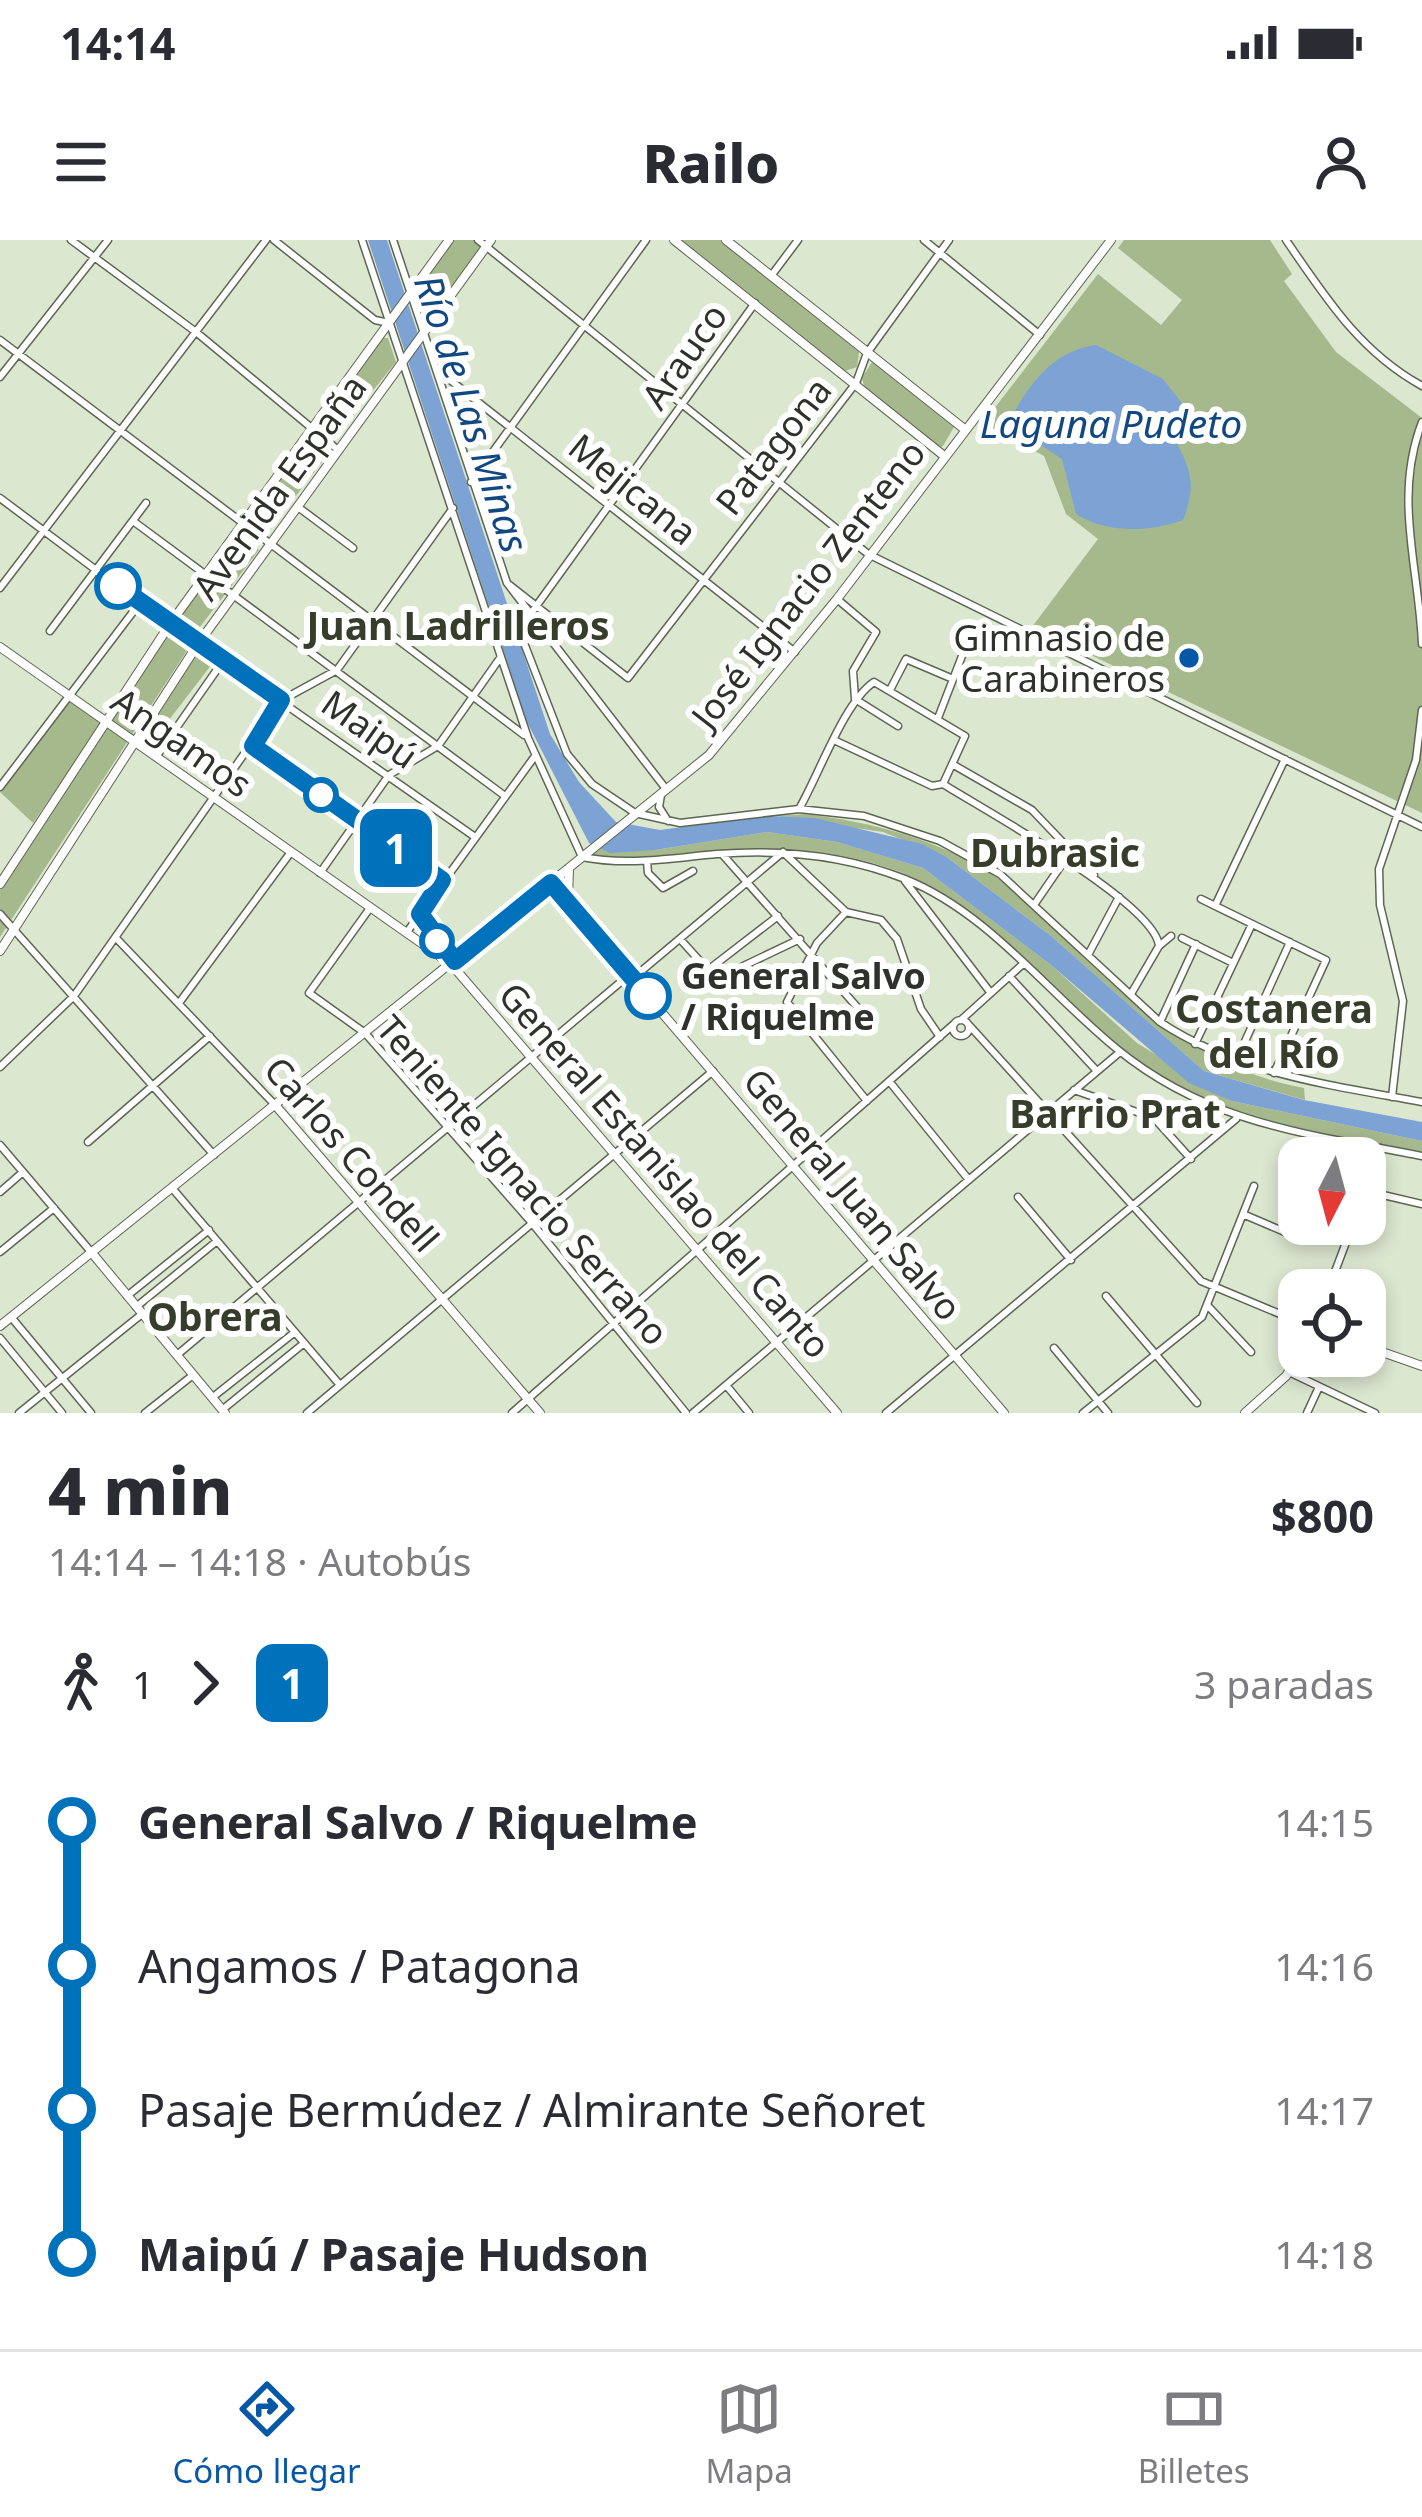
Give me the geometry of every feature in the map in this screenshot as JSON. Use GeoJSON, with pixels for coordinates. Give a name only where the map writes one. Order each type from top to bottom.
{"type":"FeatureCollection","features":[{"type":"Feature","properties":{"kind":"street"},"geometry":{"type":"LineString","coordinates":[[71,240],[196,332],[338,450]]}},
{"type":"Feature","properties":{"kind":"street"},"geometry":{"type":"LineString","coordinates":[[0,377],[108,240]]}},
{"type":"Feature","properties":{"kind":"street"},"geometry":{"type":"LineString","coordinates":[[0,588],[270,240],[375,320],[390,321]]}},
{"type":"Feature","properties":{"kind":"street"},"geometry":{"type":"LineString","coordinates":[[362,240],[528,738],[585,855],[647,861],[784,852],[861,863],[903,878],[945,900],[1120,1052],[1236,1119],[1326,1137]]}},
{"type":"Feature","properties":{"kind":"street"},"geometry":{"type":"LineString","coordinates":[[393,240],[507,584],[664,791],[659,807],[670,823]]}},
{"type":"Feature","properties":{"kind":"street","name":"Avenida España"},"geometry":{"type":"LineString","coordinates":[[0,884],[170,624],[449,240]]}},
{"type":"Feature","properties":{"kind":"street"},"geometry":{"type":"LineString","coordinates":[[471,482],[646,240]]}},
{"type":"Feature","properties":{"kind":"street"},"geometry":{"type":"LineString","coordinates":[[674,240],[943,455]]}},
{"type":"Feature","properties":{"kind":"street"},"geometry":{"type":"LineString","coordinates":[[726,240],[963,428]]}},
{"type":"Feature","properties":{"kind":"street"},"geometry":{"type":"LineString","coordinates":[[771,275],[797,240]]}},
{"type":"Feature","properties":{"kind":"street"},"geometry":{"type":"LineString","coordinates":[[924,240],[1040,335]]}},
{"type":"Feature","properties":{"kind":"street","name":"Patagona"},"geometry":{"type":"LineString","coordinates":[[537,605],[628,678],[856,383],[867,353],[949,240]]}},
{"type":"Feature","properties":{"kind":"street","name":"José Ignacio Zenteno"},"geometry":{"type":"LineString","coordinates":[[0,1326],[724,740],[1111,240]]}},
{"type":"Feature","properties":{"kind":"street"},"geometry":{"type":"LineString","coordinates":[[1286,240],[1346,326],[1375,356],[1422,386]]}},
{"type":"Feature","properties":{"kind":"street"},"geometry":{"type":"LineString","coordinates":[[485,242],[868,554],[1422,826]]}},
{"type":"Feature","properties":{"kind":"street","name":"Avenida España"},"geometry":{"type":"LineString","coordinates":[[0,951],[198,644],[485,242]]}},
{"type":"Feature","properties":{"kind":"street","name":"Arauco"},"geometry":{"type":"LineString","coordinates":[[530,615],[755,303]]}},
{"type":"Feature","properties":{"kind":"street"},"geometry":{"type":"LineString","coordinates":[[0,340],[528,738]]}},
{"type":"Feature","properties":{"kind":"street","name":"Mejicana"},"geometry":{"type":"LineString","coordinates":[[436,369],[795,652]]}},
{"type":"Feature","properties":{"kind":"street"},"geometry":{"type":"LineString","coordinates":[[1422,422],[1409,464],[1406,508],[1422,644]]}},
{"type":"Feature","properties":{"kind":"street","name":"Maipú"},"geometry":{"type":"LineString","coordinates":[[0,498],[140,603],[475,837]]}},
{"type":"Feature","properties":{"kind":"street"},"geometry":{"type":"LineString","coordinates":[[50,631],[146,503]]}},
{"type":"Feature","properties":{"kind":"street"},"geometry":{"type":"LineString","coordinates":[[297,506],[353,548]]}},
{"type":"Feature","properties":{"kind":"street"},"geometry":{"type":"LineString","coordinates":[[0,1067],[74,996],[217,799],[281,700],[337,670],[453,508]]}},
{"type":"Feature","properties":{"kind":"street"},"geometry":{"type":"LineString","coordinates":[[133,520],[505,796]]}},
{"type":"Feature","properties":{"kind":"street"},"geometry":{"type":"LineString","coordinates":[[507,584],[537,605]]}},
{"type":"Feature","properties":{"kind":"street"},"geometry":{"type":"LineString","coordinates":[[837,599],[876,632],[853,671],[855,699]]}},
{"type":"Feature","properties":{"kind":"street"},"geometry":{"type":"LineString","coordinates":[[0,787],[140,603]]}},
{"type":"Feature","properties":{"kind":"street"},"geometry":{"type":"LineString","coordinates":[[530,615],[519,630],[567,754],[592,784],[632,815],[670,823],[799,809],[864,816],[925,835],[1000,874],[1160,1022],[1195,1044],[1274,1073],[1422,1102]]}},
{"type":"Feature","properties":{"kind":"street","name":"Angamos"},"geometry":{"type":"LineString","coordinates":[[0,647],[453,963]]}},
{"type":"Feature","properties":{"kind":"street"},"geometry":{"type":"LineString","coordinates":[[320,873],[389,775],[438,746],[501,656]]}},
{"type":"Feature","properties":{"kind":"street"},"geometry":{"type":"LineString","coordinates":[[938,718],[962,656]]}},
{"type":"Feature","properties":{"kind":"street"},"geometry":{"type":"LineString","coordinates":[[890,691],[906,659],[953,679]]}},
{"type":"Feature","properties":{"kind":"street"},"geometry":{"type":"LineString","coordinates":[[155,757],[223,661]]}},
{"type":"Feature","properties":{"kind":"street"},"geometry":{"type":"LineString","coordinates":[[799,809],[855,699],[874,682],[964,736],[943,784]]}},
{"type":"Feature","properties":{"kind":"street"},"geometry":{"type":"LineString","coordinates":[[855,699],[898,726]]}},
{"type":"Feature","properties":{"kind":"street"},"geometry":{"type":"LineString","coordinates":[[1391,1097],[1403,1000],[1378,884],[1381,853],[1416,760],[1422,710]]}},
{"type":"Feature","properties":{"kind":"street"},"geometry":{"type":"LineString","coordinates":[[836,741],[932,786],[943,784],[1100,881]]}},
{"type":"Feature","properties":{"kind":"street"},"geometry":{"type":"LineString","coordinates":[[253,746],[442,880]]}},
{"type":"Feature","properties":{"kind":"street"},"geometry":{"type":"LineString","coordinates":[[406,932],[535,756]]}},
{"type":"Feature","properties":{"kind":"street"},"geometry":{"type":"LineString","coordinates":[[1215,906],[1286,760]]}},
{"type":"Feature","properties":{"kind":"street"},"geometry":{"type":"LineString","coordinates":[[952,764],[1032,810],[1156,931],[1159,946]]}},
{"type":"Feature","properties":{"kind":"street"},"geometry":{"type":"LineString","coordinates":[[1035,903],[1071,851]]}},
{"type":"Feature","properties":{"kind":"street"},"geometry":{"type":"LineString","coordinates":[[179,1003],[291,852]]}},
{"type":"Feature","properties":{"kind":"street"},"geometry":{"type":"LineString","coordinates":[[177,1355],[784,852]]}},
{"type":"Feature","properties":{"kind":"street"},"geometry":{"type":"LineString","coordinates":[[784,852],[846,912],[875,916],[897,939],[920,1009],[940,1037]]}},
{"type":"Feature","properties":{"kind":"street"},"geometry":{"type":"LineString","coordinates":[[722,854],[866,1016]]}},
{"type":"Feature","properties":{"kind":"street"},"geometry":{"type":"LineString","coordinates":[[647,861],[648,873],[663,888],[693,871]]}},
{"type":"Feature","properties":{"kind":"street"},"geometry":{"type":"LineString","coordinates":[[568,901],[569,868]]}},
{"type":"Feature","properties":{"kind":"street"},"geometry":{"type":"LineString","coordinates":[[903,878],[990,992]]}},
{"type":"Feature","properties":{"kind":"street","name":"General Juan Salvo"},"geometry":{"type":"LineString","coordinates":[[551,883],[1004,1413]]}},
{"type":"Feature","properties":{"kind":"street"},"geometry":{"type":"LineString","coordinates":[[1088,955],[1119,897]]}},
{"type":"Feature","properties":{"kind":"street"},"geometry":{"type":"LineString","coordinates":[[1201,899],[1326,960],[1274,1073]]}},
{"type":"Feature","properties":{"kind":"street","name":"Teniente Ignacio Serrano"},"geometry":{"type":"LineString","coordinates":[[370,908],[309,993],[365,1033],[690,1413]]}},
{"type":"Feature","properties":{"kind":"street"},"geometry":{"type":"LineString","coordinates":[[846,912],[813,954],[788,1002],[790,1012],[867,1101]]}},
{"type":"Feature","properties":{"kind":"street"},"geometry":{"type":"LineString","coordinates":[[0,914],[214,1155]]}},
{"type":"Feature","properties":{"kind":"street"},"geometry":{"type":"LineString","coordinates":[[420,914],[453,963]]}},
{"type":"Feature","properties":{"kind":"street"},"geometry":{"type":"LineString","coordinates":[[708,970],[778,916]]}},
{"type":"Feature","properties":{"kind":"street"},"geometry":{"type":"LineString","coordinates":[[1195,1044],[1252,924]]}},
{"type":"Feature","properties":{"kind":"street"},"geometry":{"type":"LineString","coordinates":[[1131,994],[1159,946],[1171,936]]}},
{"type":"Feature","properties":{"kind":"street","name":"Carlos Condell"},"geometry":{"type":"LineString","coordinates":[[116,938],[276,1106],[540,1413]]}},
{"type":"Feature","properties":{"kind":"street"},"geometry":{"type":"LineString","coordinates":[[1182,938],[1234,964]]}},
{"type":"Feature","properties":{"kind":"street"},"geometry":{"type":"LineString","coordinates":[[680,939],[716,979],[800,939]]}},
{"type":"Feature","properties":{"kind":"street"},"geometry":{"type":"LineString","coordinates":[[1237,1059],[1291,942]]}},
{"type":"Feature","properties":{"kind":"street"},"geometry":{"type":"LineString","coordinates":[[1160,1022],[1196,944]]}},
{"type":"Feature","properties":{"kind":"street","name":"General Estanislao del Canto"},"geometry":{"type":"LineString","coordinates":[[453,963],[837,1413]]}},
{"type":"Feature","properties":{"kind":"street"},"geometry":{"type":"LineString","coordinates":[[512,1413],[1022,964]]}},
{"type":"Feature","properties":{"kind":"street"},"geometry":{"type":"LineString","coordinates":[[1009,976],[1097,1071]]}},
{"type":"Feature","properties":{"kind":"street"},"geometry":{"type":"LineString","coordinates":[[961,1022],[961,1035]]}},
{"type":"Feature","properties":{"kind":"street"},"geometry":{"type":"LineString","coordinates":[[961,1022],[961,1035]]}},
{"type":"Feature","properties":{"kind":"street"},"geometry":{"type":"LineString","coordinates":[[961,1022],[992,1046],[1133,1208],[1215,1291],[1278,1314]]}},
{"type":"Feature","properties":{"kind":"street"},"geometry":{"type":"LineString","coordinates":[[940,1037],[961,1035],[992,1046]]}},
{"type":"Feature","properties":{"kind":"street"},"geometry":{"type":"LineString","coordinates":[[88,1142],[210,1036]]}},
{"type":"Feature","properties":{"kind":"street"},"geometry":{"type":"LineString","coordinates":[[690,1413],[1120,1052]]}},
{"type":"Feature","properties":{"kind":"street"},"geometry":{"type":"LineString","coordinates":[[307,1413],[713,1071]]}},
{"type":"Feature","properties":{"kind":"street"},"geometry":{"type":"LineString","coordinates":[[889,1081],[969,1180]]}},
{"type":"Feature","properties":{"kind":"street"},"geometry":{"type":"LineString","coordinates":[[1074,1090],[1154,1118],[1191,1159]]}},
{"type":"Feature","properties":{"kind":"street"},"geometry":{"type":"LineString","coordinates":[[886,1413],[1236,1119]]}},
{"type":"Feature","properties":{"kind":"street"},"geometry":{"type":"LineString","coordinates":[[0,1145],[224,1411],[304,1343]]}},
{"type":"Feature","properties":{"kind":"street"},"geometry":{"type":"LineString","coordinates":[[1386,1149],[1422,1156]]}},
{"type":"Feature","properties":{"kind":"street"},"geometry":{"type":"LineString","coordinates":[[0,1192],[23,1172]]}},
{"type":"Feature","properties":{"kind":"street"},"geometry":{"type":"LineString","coordinates":[[1083,1413],[1202,1317],[1254,1186]]}},
{"type":"Feature","properties":{"kind":"street"},"geometry":{"type":"LineString","coordinates":[[172,1188],[340,1385]]}},
{"type":"Feature","properties":{"kind":"street"},"geometry":{"type":"LineString","coordinates":[[1386,1196],[1422,1204]]}},
{"type":"Feature","properties":{"kind":"street"},"geometry":{"type":"LineString","coordinates":[[1018,1197],[1071,1260]]}},
{"type":"Feature","properties":{"kind":"street"},"geometry":{"type":"LineString","coordinates":[[0,1252],[54,1208]]}},
{"type":"Feature","properties":{"kind":"street"},"geometry":{"type":"LineString","coordinates":[[1245,1215],[1278,1229]]}},
{"type":"Feature","properties":{"kind":"street"},"geometry":{"type":"LineString","coordinates":[[128,1296],[208,1230]]}},
{"type":"Feature","properties":{"kind":"street"},"geometry":{"type":"LineString","coordinates":[[19,1413],[218,1240]]}},
{"type":"Feature","properties":{"kind":"street"},"geometry":{"type":"LineString","coordinates":[[1106,1296],[1197,1403]]}},
{"type":"Feature","properties":{"kind":"street"},"geometry":{"type":"LineString","coordinates":[[1208,1306],[1250,1352]]}},
{"type":"Feature","properties":{"kind":"street"},"geometry":{"type":"LineString","coordinates":[[11,1317],[91,1413]]}},
{"type":"Feature","properties":{"kind":"street"},"geometry":{"type":"LineString","coordinates":[[212,1397],[295,1332]]}},
{"type":"Feature","properties":{"kind":"street"},"geometry":{"type":"LineString","coordinates":[[0,1338],[62,1413]]}},
{"type":"Feature","properties":{"kind":"street"},"geometry":{"type":"LineString","coordinates":[[1054,1348],[1108,1413]]}},
{"type":"Feature","properties":{"kind":"street"},"geometry":{"type":"LineString","coordinates":[[1386,1353],[1422,1366]]}},
{"type":"Feature","properties":{"kind":"street"},"geometry":{"type":"LineString","coordinates":[[145,1413],[193,1375]]}},
{"type":"Feature","properties":{"kind":"street"},"geometry":{"type":"LineString","coordinates":[[1245,1413],[1284,1377]]}},
{"type":"Feature","properties":{"kind":"street"},"geometry":{"type":"LineString","coordinates":[[1299,1377],[1371,1412]]}},
{"type":"Feature","properties":{"kind":"street"},"geometry":{"type":"LineString","coordinates":[[726,1385],[749,1413]]}},
{"type":"Feature","properties":{"kind":"street"},"geometry":{"type":"LineString","coordinates":[[1307,1413],[1319,1387]]}},
{"type":"Feature","properties":{"kind":"green space"},"geometry":{"type":"Polygon","coordinates":[[[454,240],[486,240],[425,324],[415,293],[454,240]]]}},
{"type":"Feature","properties":{"kind":"green space"},"geometry":{"type":"Polygon","coordinates":[[[679,240],[721,240],[859,352],[857,367],[845,371],[679,240]]]}},
{"type":"Feature","properties":{"kind":"green space"},"geometry":{"type":"Polygon","coordinates":[[[1124,240],[1270,240],[1292,274],[1284,281],[1336,352],[1422,418],[1422,813],[1032,627],[1098,539],[1066,514],[1044,456],[983,423],[1098,274],[1161,325],[1182,300],[1118,248],[1124,240]]]}},
{"type":"Feature","properties":{"kind":"green space"},"geometry":{"type":"Polygon","coordinates":[[[382,338],[388,338],[396,362],[333,440],[318,423],[382,338]]]}},
{"type":"Feature","properties":{"kind":"green space"},"geometry":{"type":"Polygon","coordinates":[[[872,362],[954,427],[943,446],[938,448],[864,386],[862,378],[872,362]]]}},
{"type":"Feature","properties":{"kind":"green space"},"geometry":{"type":"Polygon","coordinates":[[[309,436],[329,453],[264,537],[247,520],[309,436]]]}},
{"type":"Feature","properties":{"kind":"green space"},"geometry":{"type":"Polygon","coordinates":[[[238,533],[259,550],[193,636],[176,620],[238,533]]]}},
{"type":"Feature","properties":{"kind":"green space"},"geometry":{"type":"Polygon","coordinates":[[[171,629],[192,643],[0,937],[0,890],[171,629]]]}},
{"type":"Feature","properties":{"kind":"green space"},"geometry":{"type":"Polygon","coordinates":[[[196,652],[212,664],[149,746],[142,733],[196,652]]]}},
{"type":"Feature","properties":{"kind":"green space"},"geometry":{"type":"Polygon","coordinates":[[[70,699],[102,723],[33,823],[0,792],[70,699]]]}},
{"type":"Feature","properties":{"kind":"green space"},"geometry":{"type":"Polygon","coordinates":[[[805,814],[904,834],[974,864],[1018,894],[1154,1018],[1240,1069],[1304,1088],[1305,1100],[1204,1071],[1051,936],[948,858],[883,832],[776,816],[805,814]]]}},
{"type":"Feature","properties":{"kind":"green space"},"geometry":{"type":"Polygon","coordinates":[[[767,832],[837,842],[923,868],[1051,965],[1137,1043],[1232,1101],[1422,1141],[1422,1152],[1386,1145],[1386,1137],[1343,1137],[1275,1122],[1171,1082],[1107,1037],[989,927],[923,882],[886,867],[818,852],[784,850],[615,860],[591,855],[601,848],[655,850],[767,832]]]}},
{"type":"Feature","properties":{"kind":"water"},"geometry":{"type":"Polygon","coordinates":[[[368,240],[387,240],[550,734],[579,782],[616,822],[660,830],[765,816],[815,818],[922,844],[948,858],[1051,936],[1204,1071],[1304,1100],[1422,1122],[1422,1141],[1232,1101],[1189,1083],[1051,965],[923,868],[837,842],[767,832],[610,853],[589,843],[527,722],[368,240]]]}},
{"type":"Feature","properties":{"kind":"water","name":"Laguna Pudeto"},"geometry":{"type":"Polygon","coordinates":[[[1096,345],[1163,379],[1192,416],[1188,424],[1179,423],[1173,437],[1190,477],[1183,520],[1129,529],[1101,525],[1076,514],[1062,459],[1008,424],[1023,397],[1053,363],[1096,345]]]}},
{"type":"Feature","properties":{"kind":"bus line","name":"1"},"geometry":{"type":"LineString","coordinates":[[118,586],[281,700],[253,746],[442,880],[420,914],[455,961],[551,883],[648,996]]}},
{"type":"Feature","properties":{"kind":"place","name":"Gimnasio de Carabineros"},"geometry":{"type":"Point","coordinates":[1189,658]}},
{"type":"Feature","properties":{"kind":"place","name":"General Salvo / Riquelme"},"geometry":{"type":"Point","coordinates":[648,996]}},
{"type":"Feature","properties":{"kind":"district","name":"Juan Ladrilleros"},"geometry":{"type":"Point","coordinates":[458,624]}},
{"type":"Feature","properties":{"kind":"district","name":"Dubrasic"},"geometry":{"type":"Point","coordinates":[1055,851]}},
{"type":"Feature","properties":{"kind":"district","name":"Costanera del Río"},"geometry":{"type":"Point","coordinates":[1274,1030]}},
{"type":"Feature","properties":{"kind":"district","name":"Barrio Prat"},"geometry":{"type":"Point","coordinates":[1115,1112]}},
{"type":"Feature","properties":{"kind":"district","name":"Obrera"},"geometry":{"type":"Point","coordinates":[215,1315]}},
{"type":"Feature","properties":{"kind":"water label","name":"Río de Las Minas"},"geometry":{"type":"Point","coordinates":[473,413]}}]}
